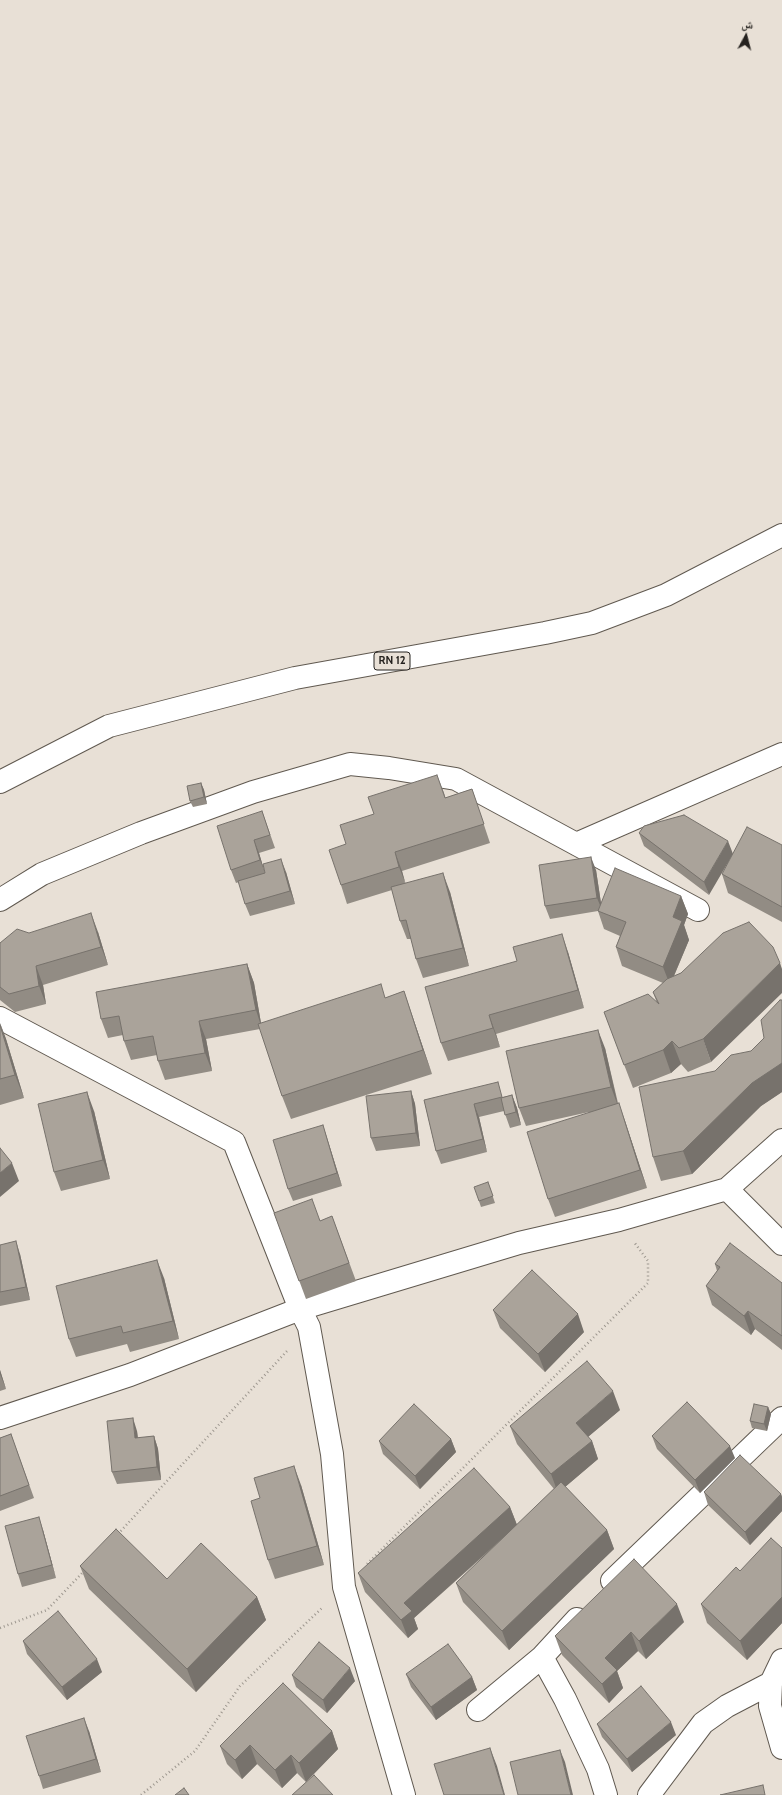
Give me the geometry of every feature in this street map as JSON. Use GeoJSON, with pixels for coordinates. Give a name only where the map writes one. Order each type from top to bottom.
{"type":"FeatureCollection","features":[{"type":"Feature","properties":{"kind":"street","name":"RN 12"},"geometry":{"type":"LineString","coordinates":[[0,782],[109,726],[295,678],[545,633],[592,623],[666,595],[782,535]]}},
{"type":"Feature","properties":{"kind":"street"},"geometry":{"type":"LineString","coordinates":[[576,844],[782,754]]}},
{"type":"Feature","properties":{"kind":"street"},"geometry":{"type":"LineString","coordinates":[[0,900],[42,874],[141,833],[253,792],[350,764],[390,768],[456,779],[698,910]]}},
{"type":"Feature","properties":{"kind":"street"},"geometry":{"type":"LineString","coordinates":[[0,1018],[234,1142],[304,1318],[332,1454],[344,1587],[404,1795]]}},
{"type":"Feature","properties":{"kind":"street"},"geometry":{"type":"LineString","coordinates":[[0,1418],[304,1318],[519,1243],[619,1220],[727,1189],[782,1140]]}},
{"type":"Feature","properties":{"kind":"street"},"geometry":{"type":"LineString","coordinates":[[727,1189],[782,1244]]}},
{"type":"Feature","properties":{"kind":"street"},"geometry":{"type":"LineString","coordinates":[[478,1710],[542,1657],[595,1599],[782,1418]]}},
{"type":"Feature","properties":{"kind":"street"},"geometry":{"type":"LineString","coordinates":[[542,1657],[565,1699],[598,1769],[606,1795]]}},
{"type":"Feature","properties":{"kind":"street"},"geometry":{"type":"LineString","coordinates":[[782,1660],[771,1683],[770,1706],[782,1748]]}},
{"type":"Feature","properties":{"kind":"street"},"geometry":{"type":"LineString","coordinates":[[649,1795],[703,1723],[727,1706],[771,1683]]}},
{"type":"Feature","properties":{"kind":"path"},"geometry":{"type":"LineString","coordinates":[[141,1795],[195,1751],[240,1686],[344,1587],[648,1283],[648,1261],[619,1220]]}},
{"type":"Feature","properties":{"kind":"path"},"geometry":{"type":"LineString","coordinates":[[117,1535],[304,1318]]}},
{"type":"Feature","properties":{"kind":"path"},"geometry":{"type":"LineString","coordinates":[[0,1628],[47,1610],[90,1564]]}},
{"type":"Feature","properties":{"kind":"building"},"geometry":{"type":"Polygon","coordinates":[[[437,775],[445,798],[472,789],[484,824],[395,852],[399,867],[341,885],[329,850],[346,844],[340,825],[374,814],[368,797],[437,775]]]}},
{"type":"Feature","properties":{"kind":"building"},"geometry":{"type":"Polygon","coordinates":[[[201,783],[204,797],[190,801],[187,786],[201,783]]]}},
{"type":"Feature","properties":{"kind":"building"},"geometry":{"type":"Polygon","coordinates":[[[262,811],[270,835],[254,840],[260,860],[231,870],[217,826],[262,811]]]}},
{"type":"Feature","properties":{"kind":"building"},"geometry":{"type":"Polygon","coordinates":[[[684,815],[728,841],[704,882],[639,833],[644,826],[684,815]]]}},
{"type":"Feature","properties":{"kind":"building"},"geometry":{"type":"Polygon","coordinates":[[[747,827],[782,845],[782,907],[722,874],[747,827]]]}},
{"type":"Feature","properties":{"kind":"building"},"geometry":{"type":"Polygon","coordinates":[[[591,857],[597,898],[545,906],[539,865],[591,857]]]}},
{"type":"Feature","properties":{"kind":"building"},"geometry":{"type":"Polygon","coordinates":[[[281,859],[290,891],[245,904],[238,881],[265,873],[263,864],[281,859]]]}},
{"type":"Feature","properties":{"kind":"building"},"geometry":{"type":"Polygon","coordinates":[[[615,868],[681,896],[673,917],[682,921],[663,967],[616,947],[626,922],[598,911],[615,868]]]}},
{"type":"Feature","properties":{"kind":"building"},"geometry":{"type":"Polygon","coordinates":[[[443,873],[463,948],[416,959],[406,920],[400,921],[391,887],[443,873]]]}},
{"type":"Feature","properties":{"kind":"building"},"geometry":{"type":"Polygon","coordinates":[[[91,913],[101,947],[36,966],[39,986],[9,994],[0,987],[0,943],[17,929],[29,933],[91,913]]]}},
{"type":"Feature","properties":{"kind":"building"},"geometry":{"type":"Polygon","coordinates":[[[749,922],[773,947],[780,963],[703,1039],[679,1048],[672,1041],[663,1050],[624,1065],[604,1012],[648,994],[659,1004],[653,992],[667,979],[681,973],[723,933],[749,922]]]}},
{"type":"Feature","properties":{"kind":"building"},"geometry":{"type":"Polygon","coordinates":[[[562,934],[578,990],[489,1015],[493,1028],[441,1043],[425,987],[517,961],[513,947],[562,934]]]}},
{"type":"Feature","properties":{"kind":"building"},"geometry":{"type":"Polygon","coordinates":[[[247,964],[256,1010],[199,1021],[205,1053],[158,1061],[153,1036],[124,1041],[119,1016],[101,1019],[96,992],[247,964]]]}},
{"type":"Feature","properties":{"kind":"building"},"geometry":{"type":"Polygon","coordinates":[[[381,984],[385,998],[404,991],[423,1050],[282,1096],[258,1024],[381,984]]]}},
{"type":"Feature","properties":{"kind":"building"},"geometry":{"type":"Polygon","coordinates":[[[780,1000],[782,1000],[782,1063],[752,1083],[683,1151],[653,1157],[639,1087],[715,1071],[731,1055],[751,1051],[764,1038],[761,1020],[780,1000]]]}},
{"type":"Feature","properties":{"kind":"building"},"geometry":{"type":"Polygon","coordinates":[[[0,1025],[15,1075],[0,1079],[0,1025]]]}},
{"type":"Feature","properties":{"kind":"building"},"geometry":{"type":"Polygon","coordinates":[[[598,1030],[611,1087],[519,1108],[506,1051],[598,1030]]]}},
{"type":"Feature","properties":{"kind":"building"},"geometry":{"type":"Polygon","coordinates":[[[498,1082],[502,1097],[474,1104],[483,1139],[436,1151],[424,1100],[498,1082]]]}},
{"type":"Feature","properties":{"kind":"building"},"geometry":{"type":"Polygon","coordinates":[[[411,1091],[416,1133],[371,1138],[366,1096],[411,1091]]]}},
{"type":"Feature","properties":{"kind":"building"},"geometry":{"type":"Polygon","coordinates":[[[87,1092],[103,1160],[54,1172],[38,1104],[87,1092]]]}},
{"type":"Feature","properties":{"kind":"building"},"geometry":{"type":"Polygon","coordinates":[[[512,1095],[516,1112],[505,1115],[501,1098],[512,1095]]]}},
{"type":"Feature","properties":{"kind":"building"},"geometry":{"type":"Polygon","coordinates":[[[619,1103],[640,1170],[548,1199],[527,1132],[619,1103]]]}},
{"type":"Feature","properties":{"kind":"building"},"geometry":{"type":"Polygon","coordinates":[[[323,1125],[337,1173],[288,1189],[273,1140],[323,1125]]]}},
{"type":"Feature","properties":{"kind":"building"},"geometry":{"type":"Polygon","coordinates":[[[0,1148],[12,1163],[0,1173],[0,1148]]]}},
{"type":"Feature","properties":{"kind":"building"},"geometry":{"type":"Polygon","coordinates":[[[488,1182],[493,1196],[479,1201],[474,1187],[488,1182]]]}},
{"type":"Feature","properties":{"kind":"building"},"geometry":{"type":"Polygon","coordinates":[[[312,1199],[320,1221],[332,1216],[349,1263],[299,1281],[274,1213],[312,1199]]]}},
{"type":"Feature","properties":{"kind":"building"},"geometry":{"type":"Polygon","coordinates":[[[16,1241],[26,1287],[0,1292],[0,1245],[16,1241]]]}},
{"type":"Feature","properties":{"kind":"building"},"geometry":{"type":"Polygon","coordinates":[[[730,1243],[782,1283],[782,1336],[748,1311],[744,1316],[706,1286],[720,1267],[715,1264],[730,1243]]]}},
{"type":"Feature","properties":{"kind":"building"},"geometry":{"type":"Polygon","coordinates":[[[157,1260],[173,1321],[123,1333],[121,1326],[69,1339],[56,1286],[157,1260]]]}},
{"type":"Feature","properties":{"kind":"building"},"geometry":{"type":"Polygon","coordinates":[[[532,1270],[578,1314],[538,1354],[493,1310],[532,1270]]]}},
{"type":"Feature","properties":{"kind":"building"},"geometry":{"type":"Polygon","coordinates":[[[587,1361],[613,1391],[576,1423],[592,1441],[551,1474],[510,1426],[587,1361]]]}},
{"type":"Feature","properties":{"kind":"building"},"geometry":{"type":"Polygon","coordinates":[[[687,1402],[730,1446],[695,1480],[652,1436],[687,1402]]]}},
{"type":"Feature","properties":{"kind":"building"},"geometry":{"type":"Polygon","coordinates":[[[414,1404],[451,1439],[415,1476],[379,1441],[414,1404]]]}},
{"type":"Feature","properties":{"kind":"building"},"geometry":{"type":"Polygon","coordinates":[[[754,1404],[768,1407],[764,1424],[750,1421],[754,1404]]]}},
{"type":"Feature","properties":{"kind":"building"},"geometry":{"type":"Polygon","coordinates":[[[133,1418],[135,1438],[154,1436],[157,1467],[112,1472],[107,1421],[133,1418]]]}},
{"type":"Feature","properties":{"kind":"building"},"geometry":{"type":"Polygon","coordinates":[[[11,1434],[29,1485],[0,1496],[0,1438],[11,1434]]]}},
{"type":"Feature","properties":{"kind":"building"},"geometry":{"type":"Polygon","coordinates":[[[740,1455],[781,1494],[745,1532],[704,1492],[740,1455]]]}},
{"type":"Feature","properties":{"kind":"building"},"geometry":{"type":"Polygon","coordinates":[[[294,1466],[317,1546],[268,1560],[251,1501],[260,1498],[254,1478],[294,1466]]]}},
{"type":"Feature","properties":{"kind":"building"},"geometry":{"type":"Polygon","coordinates":[[[474,1468],[510,1507],[404,1603],[412,1611],[401,1620],[358,1573],[474,1468]]]}},
{"type":"Feature","properties":{"kind":"building"},"geometry":{"type":"Polygon","coordinates":[[[561,1482],[607,1530],[502,1631],[456,1583],[561,1482]]]}},
{"type":"Feature","properties":{"kind":"building"},"geometry":{"type":"Polygon","coordinates":[[[39,1517],[52,1565],[18,1574],[5,1526],[39,1517]]]}},
{"type":"Feature","properties":{"kind":"building"},"geometry":{"type":"Polygon","coordinates":[[[116,1529],[167,1579],[201,1543],[257,1597],[187,1669],[80,1566],[116,1529]]]}},
{"type":"Feature","properties":{"kind":"building"},"geometry":{"type":"Polygon","coordinates":[[[771,1538],[782,1548],[782,1597],[740,1641],[701,1604],[736,1567],[740,1571],[771,1538]]]}},
{"type":"Feature","properties":{"kind":"building"},"geometry":{"type":"Polygon","coordinates":[[[634,1559],[677,1604],[639,1641],[631,1632],[605,1658],[617,1670],[602,1684],[555,1636],[634,1559]]]}},
{"type":"Feature","properties":{"kind":"building"},"geometry":{"type":"Polygon","coordinates":[[[58,1611],[97,1659],[62,1687],[23,1641],[58,1611]]]}},
{"type":"Feature","properties":{"kind":"building"},"geometry":{"type":"Polygon","coordinates":[[[319,1642],[350,1668],[323,1700],[292,1675],[319,1642]]]}},
{"type":"Feature","properties":{"kind":"building"},"geometry":{"type":"Polygon","coordinates":[[[448,1644],[472,1677],[431,1707],[406,1674],[448,1644]]]}},
{"type":"Feature","properties":{"kind":"building"},"geometry":{"type":"Polygon","coordinates":[[[283,1683],[332,1731],[299,1763],[291,1755],[275,1770],[250,1745],[235,1760],[220,1746],[283,1683]]]}},
{"type":"Feature","properties":{"kind":"building"},"geometry":{"type":"Polygon","coordinates":[[[641,1686],[671,1722],[627,1759],[597,1724],[641,1686]]]}},
{"type":"Feature","properties":{"kind":"building"},"geometry":{"type":"Polygon","coordinates":[[[84,1718],[96,1759],[39,1776],[26,1736],[84,1718]]]}},
{"type":"Feature","properties":{"kind":"building"},"geometry":{"type":"Polygon","coordinates":[[[490,1748],[504,1795],[444,1795],[434,1764],[490,1748]]]}},
{"type":"Feature","properties":{"kind":"building"},"geometry":{"type":"Polygon","coordinates":[[[560,1750],[571,1795],[518,1795],[510,1762],[560,1750]]]}},
{"type":"Feature","properties":{"kind":"building"},"geometry":{"type":"Polygon","coordinates":[[[314,1775],[333,1795],[292,1795],[314,1775]]]}},
{"type":"Feature","properties":{"kind":"building"},"geometry":{"type":"Polygon","coordinates":[[[763,1785],[765,1795],[720,1795],[763,1785]]]}},
{"type":"Feature","properties":{"kind":"building"},"geometry":{"type":"Polygon","coordinates":[[[184,1788],[189,1795],[175,1795],[184,1788]]]}}]}
